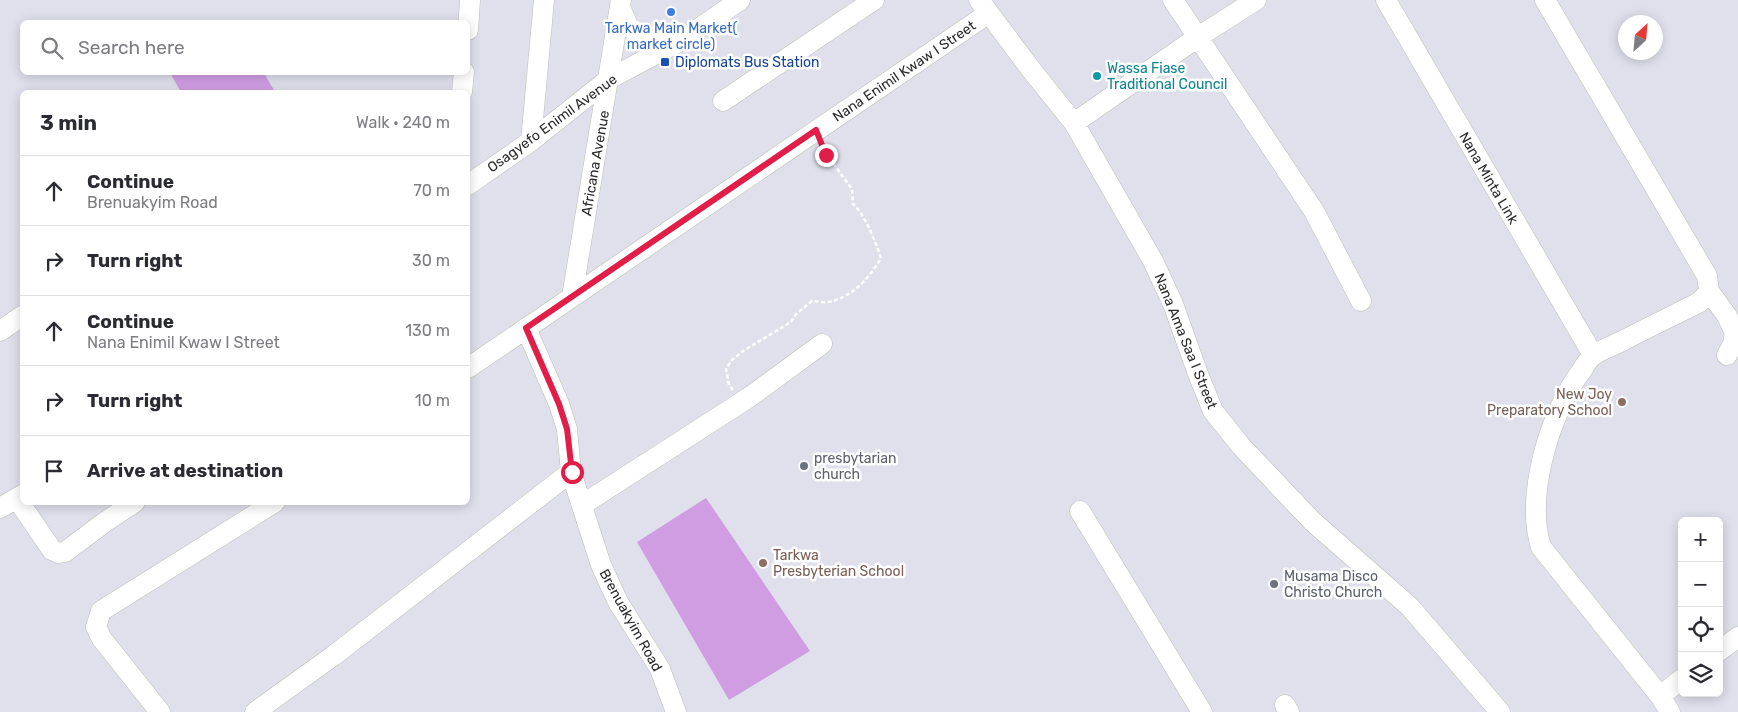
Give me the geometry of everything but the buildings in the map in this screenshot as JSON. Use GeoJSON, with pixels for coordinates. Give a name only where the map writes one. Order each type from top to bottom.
{"type":"FeatureCollection","features":[{"type":"Feature","properties":{"kind":"street"},"geometry":{"type":"LineString","coordinates":[[469,20],[470,0]]}},
{"type":"Feature","properties":{"kind":"street"},"geometry":{"type":"LineString","coordinates":[[531,141],[544,0]]}},
{"type":"Feature","properties":{"kind":"street","name":"Osagyefo Enimil Avenue"},"geometry":{"type":"LineString","coordinates":[[470,184],[531,141],[609,79],[684,39],[740,0]]}},
{"type":"Feature","properties":{"kind":"street"},"geometry":{"type":"LineString","coordinates":[[723,101],[874,0]]}},
{"type":"Feature","properties":{"kind":"street"},"geometry":{"type":"LineString","coordinates":[[1173,0],[1314,211],[1361,301]]}},
{"type":"Feature","properties":{"kind":"street"},"geometry":{"type":"LineString","coordinates":[[1074,123],[1198,37],[1256,0]]}},
{"type":"Feature","properties":{"kind":"street","name":"Nana Minta Link"},"geometry":{"type":"LineString","coordinates":[[1386,0],[1593,355]]}},
{"type":"Feature","properties":{"kind":"street"},"geometry":{"type":"LineString","coordinates":[[1545,0],[1707,276],[1709,291],[1727,316],[1735,333],[1733,344],[1727,355]]}},
{"type":"Feature","properties":{"kind":"street"},"geometry":{"type":"LineString","coordinates":[[621,4],[628,26],[651,42],[684,39]]}},
{"type":"Feature","properties":{"kind":"street","name":"Africana Avenue"},"geometry":{"type":"LineString","coordinates":[[572,297],[621,4]]}},
{"type":"Feature","properties":{"kind":"street","name":"Nana Ama Saa I Street"},"geometry":{"type":"LineString","coordinates":[[984,7],[1074,123],[1153,261],[1173,304],[1213,411],[1241,446],[1312,521],[1410,607],[1500,712]]}},
{"type":"Feature","properties":{"kind":"street","name":"Nana Enimil Kwaw I Street"},"geometry":{"type":"LineString","coordinates":[[470,367],[816,130],[984,7]]}},
{"type":"Feature","properties":{"kind":"street"},"geometry":{"type":"LineString","coordinates":[[462,90],[464,75]]}},
{"type":"Feature","properties":{"kind":"street"},"geometry":{"type":"LineString","coordinates":[[1678,685],[1665,704],[1541,547],[1535,518],[1544,452],[1555,420],[1572,384],[1593,355],[1700,302],[1709,291]]}},
{"type":"Feature","properties":{"kind":"street"},"geometry":{"type":"LineString","coordinates":[[0,331],[20,317]]}},
{"type":"Feature","properties":{"kind":"street","name":"Brenuakyim Road"},"geometry":{"type":"LineString","coordinates":[[526,328],[559,404],[567,429],[572,472],[601,565],[618,602],[660,669],[676,712]]}},
{"type":"Feature","properties":{"kind":"street"},"geometry":{"type":"LineString","coordinates":[[582,504],[730,410],[822,344]]}},
{"type":"Feature","properties":{"kind":"street"},"geometry":{"type":"LineString","coordinates":[[255,712],[333,656],[572,472]]}},
{"type":"Feature","properties":{"kind":"street"},"geometry":{"type":"LineString","coordinates":[[13,501],[52,550],[59,553],[65,552],[130,505]]}},
{"type":"Feature","properties":{"kind":"street"},"geometry":{"type":"LineString","coordinates":[[160,712],[102,639],[96,627],[101,611],[270,505]]}},
{"type":"Feature","properties":{"kind":"street"},"geometry":{"type":"LineString","coordinates":[[1080,511],[1202,712]]}},
{"type":"Feature","properties":{"kind":"street"},"geometry":{"type":"LineString","coordinates":[[1723,648],[1738,637]]}},
{"type":"Feature","properties":{"kind":"path"},"geometry":{"type":"LineString","coordinates":[[730,410],[735,393],[729,385],[726,369],[732,360],[743,351],[791,322],[796,314],[812,301],[828,302],[858,288],[874,270],[881,258],[875,240],[859,208],[853,204],[852,189],[826,155],[816,130]]}},
{"type":"Feature","properties":{"kind":"shaded area"},"geometry":{"type":"Polygon","coordinates":[[[171,75],[265,75],[274,90],[180,90],[171,75]]]}},
{"type":"Feature","properties":{"kind":"shaded area"},"geometry":{"type":"Polygon","coordinates":[[[706,498],[810,651],[729,700],[637,542],[706,498]]]}},
{"type":"Feature","properties":{"kind":"place","name":"Tarkwa Main Market( market circle)"},"geometry":{"type":"Point","coordinates":[671,12]}},
{"type":"Feature","properties":{"kind":"place","name":"Diplomats Bus Station"},"geometry":{"type":"Point","coordinates":[665,62]}},
{"type":"Feature","properties":{"kind":"place","name":"Wassa Fiase Traditional Council"},"geometry":{"type":"Point","coordinates":[1097,76]}},
{"type":"Feature","properties":{"kind":"place","name":"New Joy Preparatory School"},"geometry":{"type":"Point","coordinates":[1622,402]}},
{"type":"Feature","properties":{"kind":"place","name":"presbytarian church"},"geometry":{"type":"Point","coordinates":[804,466]}},
{"type":"Feature","properties":{"kind":"place","name":"Tarkwa Presbyterian School"},"geometry":{"type":"Point","coordinates":[763,563]}},
{"type":"Feature","properties":{"kind":"place","name":"Musama Disco Christo Church"},"geometry":{"type":"Point","coordinates":[1274,584]}},
{"type":"Feature","properties":{"kind":"route"},"geometry":{"type":"LineString","coordinates":[[572,472],[567,429],[559,404],[526,328],[816,130],[826,155]]}}]}
